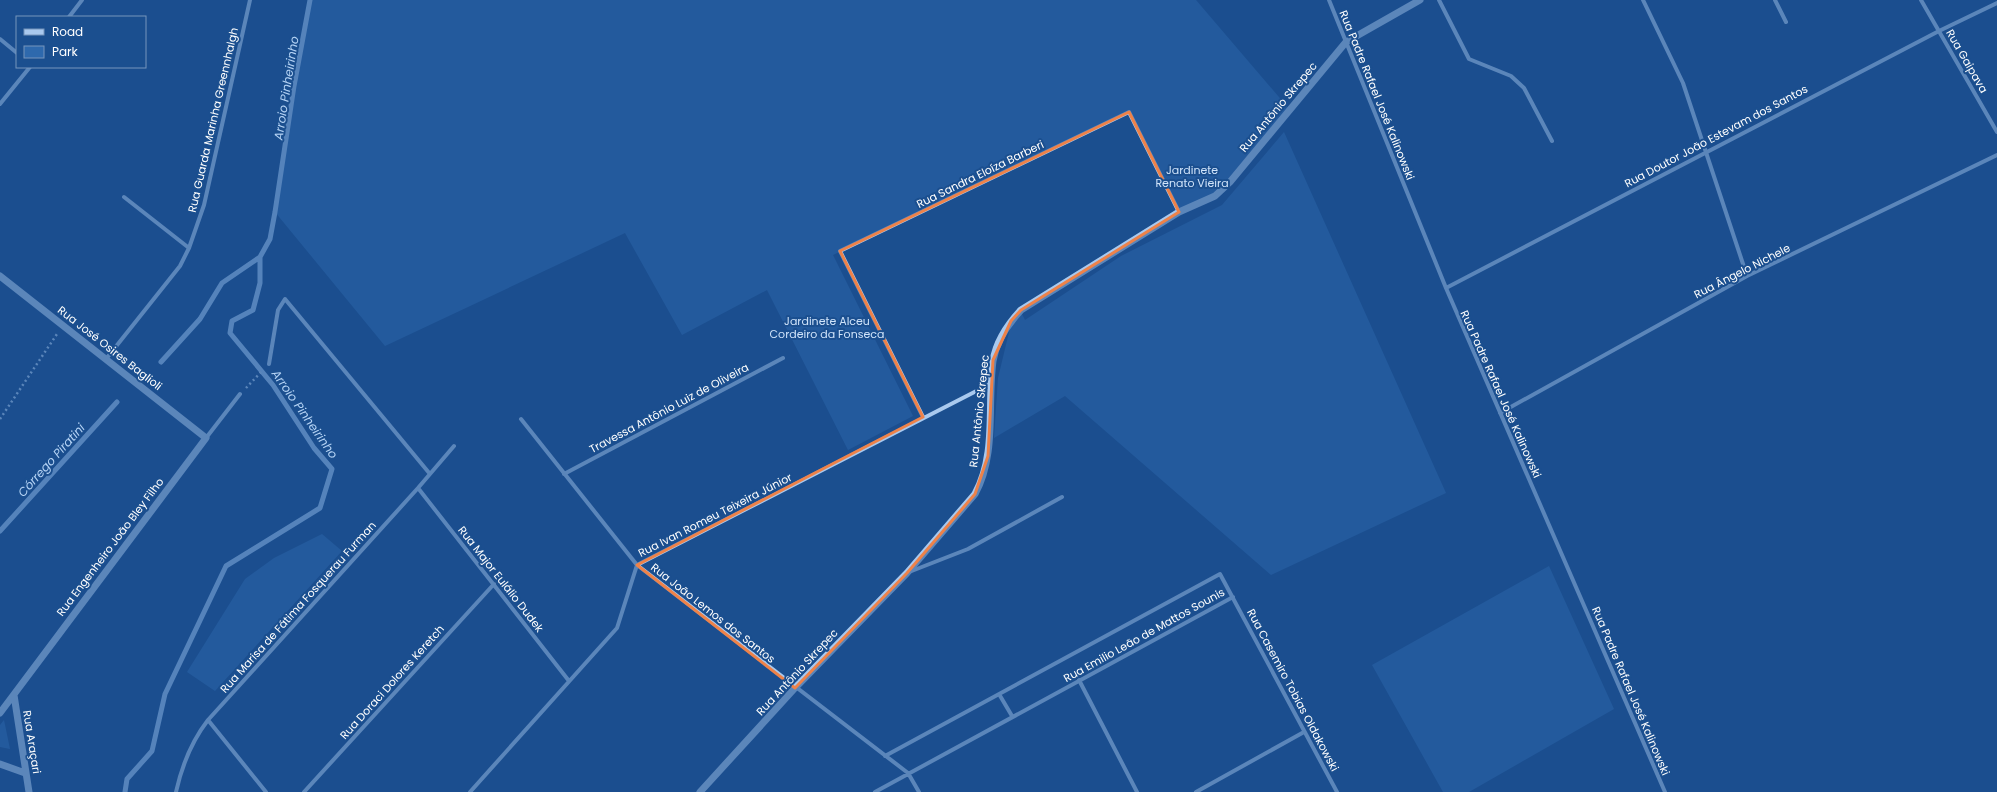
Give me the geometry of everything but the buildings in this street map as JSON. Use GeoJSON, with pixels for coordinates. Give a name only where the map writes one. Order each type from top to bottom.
{"type":"FeatureCollection","features":[{"type":"Feature","properties":{"kind":"street"},"geometry":{"type":"LineString","coordinates":[[70,16],[82,0]]}},
{"type":"Feature","properties":{"kind":"street","name":"Rua Guarda Marinha Greennhalgh"},"geometry":{"type":"LineString","coordinates":[[106,359],[180,266],[189,248],[204,205],[250,0]]}},
{"type":"Feature","properties":{"kind":"street","name":"Rua Padre Rafael José Kalinowski"},"geometry":{"type":"LineString","coordinates":[[1329,0],[1446,288],[1665,792]]}},
{"type":"Feature","properties":{"kind":"street"},"geometry":{"type":"LineString","coordinates":[[1346,42],[1420,0]]}},
{"type":"Feature","properties":{"kind":"street"},"geometry":{"type":"LineString","coordinates":[[1439,0],[1469,59],[1510,76],[1524,88],[1552,141]]}},
{"type":"Feature","properties":{"kind":"street"},"geometry":{"type":"LineString","coordinates":[[1643,0],[1683,83],[1747,276]]}},
{"type":"Feature","properties":{"kind":"street"},"geometry":{"type":"LineString","coordinates":[[1775,0],[1786,22]]}},
{"type":"Feature","properties":{"kind":"street","name":"Rua Gaipava"},"geometry":{"type":"LineString","coordinates":[[1921,0],[1997,132]]}},
{"type":"Feature","properties":{"kind":"street","name":"Rua Doutor João Estevam dos Santos"},"geometry":{"type":"LineString","coordinates":[[1446,288],[1706,151],[1997,2]]}},
{"type":"Feature","properties":{"kind":"street"},"geometry":{"type":"LineString","coordinates":[[0,39],[16,52]]}},
{"type":"Feature","properties":{"kind":"street","name":"Rua Antônio Skrepec"},"geometry":{"type":"LineString","coordinates":[[700,792],[795,688],[907,573],[967,505],[981,483],[988,456],[994,360],[998,347],[1011,321],[1021,310],[1179,212],[1215,196],[1230,182],[1346,42]]}},
{"type":"Feature","properties":{"kind":"street"},"geometry":{"type":"LineString","coordinates":[[0,104],[29,68]]}},
{"type":"Feature","properties":{"kind":"street","name":"Rua Sandra Eloíza Barberi"},"geometry":{"type":"LineString","coordinates":[[923,417],[840,252],[1129,112],[1179,212]]}},
{"type":"Feature","properties":{"kind":"street","name":"Rua Ângelo Nichele"},"geometry":{"type":"LineString","coordinates":[[1500,413],[1747,276],[1997,155]]}},
{"type":"Feature","properties":{"kind":"street"},"geometry":{"type":"LineString","coordinates":[[124,197],[189,248]]}},
{"type":"Feature","properties":{"kind":"street","name":"Rua José Osires Baglioli"},"geometry":{"type":"LineString","coordinates":[[0,276],[206,438]]}},
{"type":"Feature","properties":{"kind":"street"},"geometry":{"type":"LineString","coordinates":[[267,366],[278,310],[285,299],[430,474]]}},
{"type":"Feature","properties":{"kind":"street","name":"Travessa Antônio Luiz de Oliveira"},"geometry":{"type":"LineString","coordinates":[[564,474],[783,358]]}},
{"type":"Feature","properties":{"kind":"street","name":"Rua Ivan Romeu Teixeira Júnior"},"geometry":{"type":"LineString","coordinates":[[470,792],[617,628],[637,565],[923,417],[992,383]]}},
{"type":"Feature","properties":{"kind":"street","name":"Rua Engenheiro João Bley Filho"},"geometry":{"type":"LineString","coordinates":[[0,713],[240,394]]}},
{"type":"Feature","properties":{"kind":"street","name":"Rua João Lemos dos Santos"},"geometry":{"type":"LineString","coordinates":[[521,419],[637,565],[795,688],[908,773],[919,792]]}},
{"type":"Feature","properties":{"kind":"street","name":"Rua Marisa de Fátima Fosquerau Furman"},"geometry":{"type":"LineString","coordinates":[[176,792],[185,758],[195,737],[208,720],[418,488],[454,446]]}},
{"type":"Feature","properties":{"kind":"street","name":"Rua Major Eulálio Dudek"},"geometry":{"type":"LineString","coordinates":[[418,488],[569,681]]}},
{"type":"Feature","properties":{"kind":"street"},"geometry":{"type":"LineString","coordinates":[[907,573],[968,549],[1062,497]]}},
{"type":"Feature","properties":{"kind":"street","name":"Rua Emilio Leão de Mattos Sounis"},"geometry":{"type":"LineString","coordinates":[[875,792],[1012,716],[1233,597],[1220,574],[885,756]]}},
{"type":"Feature","properties":{"kind":"street","name":"Rua Doraci Dolores Keretch"},"geometry":{"type":"LineString","coordinates":[[304,792],[494,584]]}},
{"type":"Feature","properties":{"kind":"street","name":"Rua Casemiro Tobias Oldakowski"},"geometry":{"type":"LineString","coordinates":[[1233,597],[1337,792]]}},
{"type":"Feature","properties":{"kind":"street"},"geometry":{"type":"LineString","coordinates":[[1079,680],[1137,792]]}},
{"type":"Feature","properties":{"kind":"street"},"geometry":{"type":"LineString","coordinates":[[1000,694],[1012,716]]}},
{"type":"Feature","properties":{"kind":"street","name":"Rua Araçari"},"geometry":{"type":"LineString","coordinates":[[14,695],[29,792]]}},
{"type":"Feature","properties":{"kind":"street"},"geometry":{"type":"LineString","coordinates":[[208,720],[266,792]]}},
{"type":"Feature","properties":{"kind":"street"},"geometry":{"type":"LineString","coordinates":[[1196,792],[1304,732]]}},
{"type":"Feature","properties":{"kind":"street"},"geometry":{"type":"LineString","coordinates":[[0,764],[25,773]]}},
{"type":"Feature","properties":{"kind":"path"},"geometry":{"type":"LineString","coordinates":[[0,419],[63,325]]}},
{"type":"Feature","properties":{"kind":"path"},"geometry":{"type":"LineString","coordinates":[[240,394],[267,366]]}},
{"type":"Feature","properties":{"kind":"highlighted area"},"geometry":{"type":"Polygon","coordinates":[[[1129,112],[1179,212],[1021,310],[1011,321],[993,360],[988,456],[975,494],[907,573],[795,688],[637,565],[923,417],[840,251],[1129,112]]]}},
{"type":"Feature","properties":{"kind":"green space"},"geometry":{"type":"Polygon","coordinates":[[[310,0],[1196,0],[1290,110],[1215,196],[1179,212],[1129,112],[833,255],[913,416],[848,450],[767,290],[682,335],[625,233],[385,346],[275,212],[294,86],[310,0]]]}},
{"type":"Feature","properties":{"kind":"green space"},"geometry":{"type":"Polygon","coordinates":[[[1284,132],[1446,493],[1271,575],[1065,396],[994,438],[998,378],[1011,324],[1021,312],[1025,320],[1121,256],[1222,205],[1284,132]]]}},
{"type":"Feature","properties":{"kind":"green space"},"geometry":{"type":"Polygon","coordinates":[[[322,534],[342,551],[215,691],[187,672],[245,579],[274,558],[322,534]]]}},
{"type":"Feature","properties":{"kind":"green space"},"geometry":{"type":"Polygon","coordinates":[[[1549,566],[1614,709],[1469,792],[1443,792],[1372,665],[1549,566]]]}},
{"type":"Feature","properties":{"kind":"green space"},"geometry":{"type":"Polygon","coordinates":[[[4,720],[10,749],[0,747],[0,725],[4,720]]]}},
{"type":"Feature","properties":{"kind":"waterway","name":"Arroio Pinheirinho"},"geometry":{"type":"LineString","coordinates":[[125,792],[127,779],[152,751],[165,694],[226,566],[320,508],[332,469],[314,448],[273,385],[230,333],[232,321],[253,310],[260,283],[260,257],[270,239],[294,86],[310,0]]}},
{"type":"Feature","properties":{"kind":"waterway","name":"Córrego Piratini"},"geometry":{"type":"LineString","coordinates":[[161,362],[200,319],[222,283],[260,257]]}},
{"type":"Feature","properties":{"kind":"waterway","name":"Córrego Piratini"},"geometry":{"type":"LineString","coordinates":[[0,531],[117,402]]}},
{"type":"Feature","properties":{"kind":"park label","name":"Jardinete Renato Vieira"},"geometry":{"type":"Point","coordinates":[1192,176]}},
{"type":"Feature","properties":{"kind":"park label","name":"Jardinete Alceu Cordeiro da Fonseca"},"geometry":{"type":"Point","coordinates":[827,327]}}]}
